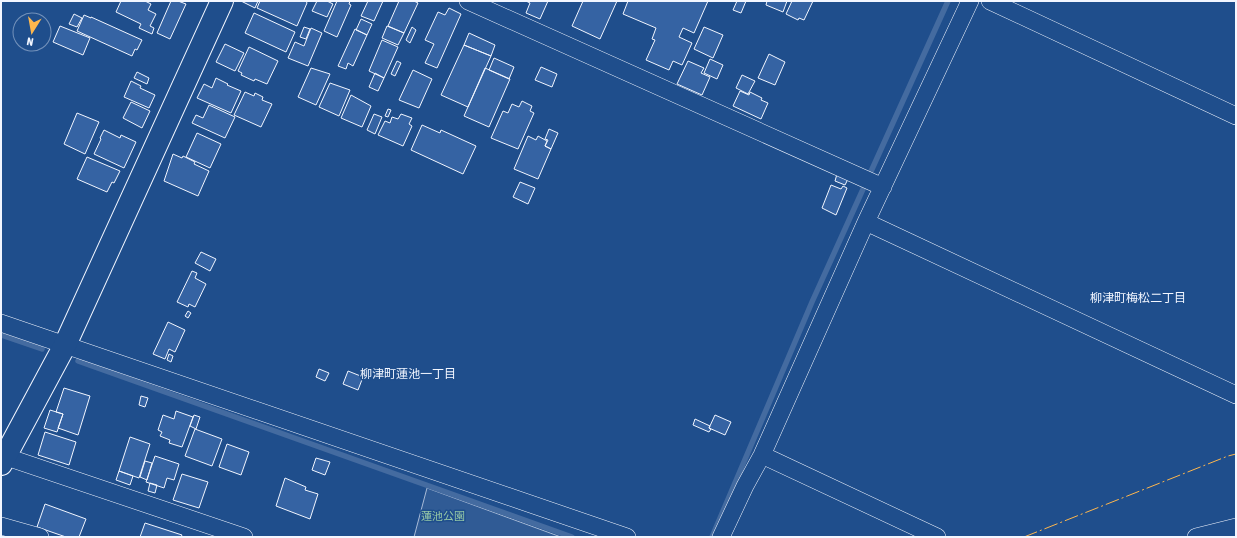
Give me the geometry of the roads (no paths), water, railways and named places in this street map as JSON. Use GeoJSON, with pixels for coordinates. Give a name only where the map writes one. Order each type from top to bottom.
{"type":"FeatureCollection","features":[{"type":"Feature","properties":{"kind":"street"},"geometry":{"type":"LineString","coordinates":[[222,1],[65,345],[2,459],[244,537]]}},
{"type":"Feature","properties":{"kind":"street"},"geometry":{"type":"LineString","coordinates":[[468,1],[883,187]]}},
{"type":"Feature","properties":{"kind":"street"},"geometry":{"type":"LineString","coordinates":[[721,537],[745,486],[762,455],[866,222],[970,1]]}},
{"type":"Feature","properties":{"kind":"street"},"geometry":{"type":"LineString","coordinates":[[990,1],[1236,116]]}},
{"type":"Feature","properties":{"kind":"street"},"geometry":{"type":"LineString","coordinates":[[866,222],[1236,395]]}},
{"type":"Feature","properties":{"kind":"street"},"geometry":{"type":"LineString","coordinates":[[1,323],[627,537]]}},
{"type":"Feature","properties":{"kind":"street"},"geometry":{"type":"LineString","coordinates":[[762,455],[937,537]]}},
{"type":"Feature","properties":{"kind":"street"},"geometry":{"type":"LineString","coordinates":[[1,526],[40,537]]}},
{"type":"Feature","properties":{"kind":"street"},"geometry":{"type":"LineString","coordinates":[[1196,537],[1236,527]]}},
{"type":"Feature","properties":{"kind":"waterway"},"geometry":{"type":"LineString","coordinates":[[712,537],[812,302],[948,1]]}},
{"type":"Feature","properties":{"kind":"waterway"},"geometry":{"type":"LineString","coordinates":[[1,335],[42,349]]}},
{"type":"Feature","properties":{"kind":"waterway"},"geometry":{"type":"LineString","coordinates":[[78,361],[572,537]]}},
{"type":"Feature","properties":{"kind":"district","name":"柳津町梅松二丁目"},"geometry":{"type":"Point","coordinates":[1138,298]}},
{"type":"Feature","properties":{"kind":"district","name":"柳津町蓮池一丁目"},"geometry":{"type":"Point","coordinates":[408,374]}},
{"type":"Feature","properties":{"kind":"park label","name":"蓮池公園"},"geometry":{"type":"Point","coordinates":[443,516]}}]}
